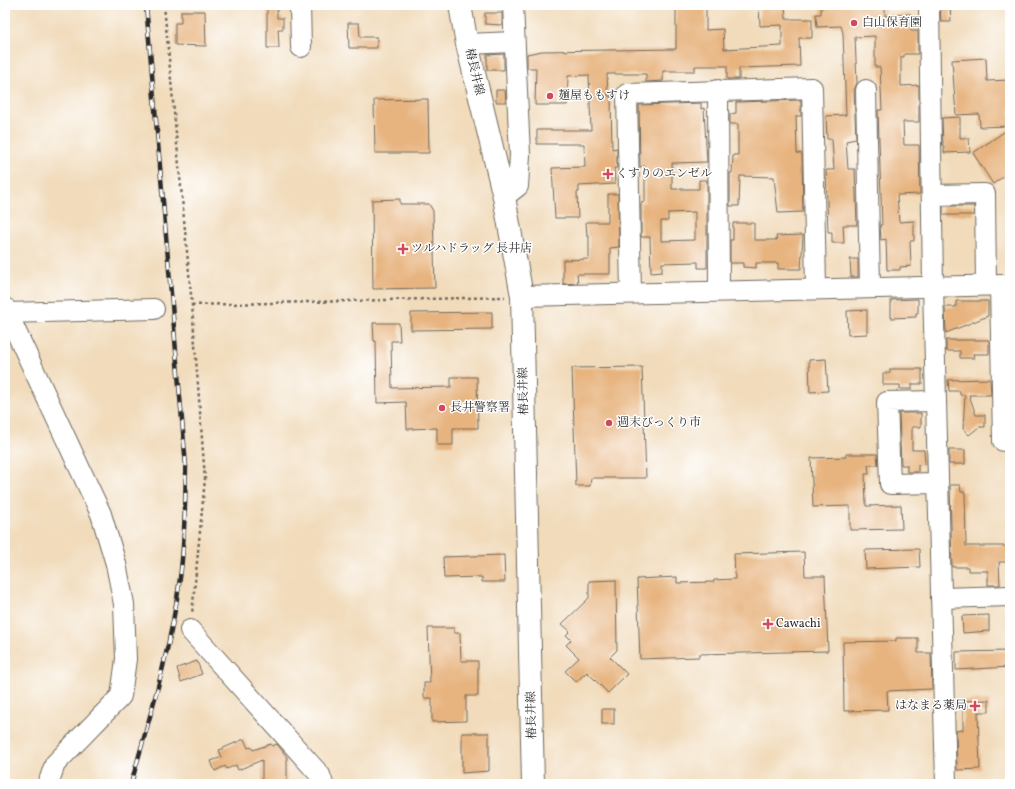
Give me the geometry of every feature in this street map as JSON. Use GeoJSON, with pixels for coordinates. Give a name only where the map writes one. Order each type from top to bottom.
{"type":"FeatureCollection","features":[{"type":"Feature","properties":{"kind":"main road","name":"椿長井線"},"geometry":{"type":"LineString","coordinates":[[460,5],[467,44],[504,197],[522,296],[533,784]]}},
{"type":"Feature","properties":{"kind":"street"},"geometry":{"type":"LineString","coordinates":[[300,5],[301,47]]}},
{"type":"Feature","properties":{"kind":"street"},"geometry":{"type":"LineString","coordinates":[[504,197],[518,186],[520,155],[513,5]]}},
{"type":"Feature","properties":{"kind":"street"},"geometry":{"type":"LineString","coordinates":[[929,5],[933,286],[946,784]]}},
{"type":"Feature","properties":{"kind":"street"},"geometry":{"type":"LineString","coordinates":[[467,44],[514,42]]}},
{"type":"Feature","properties":{"kind":"street"},"geometry":{"type":"LineString","coordinates":[[631,293],[627,94],[718,90],[812,88],[816,288]]}},
{"type":"Feature","properties":{"kind":"street"},"geometry":{"type":"LineString","coordinates":[[718,90],[719,290]]}},
{"type":"Feature","properties":{"kind":"street"},"geometry":{"type":"LineString","coordinates":[[866,90],[870,287]]}},
{"type":"Feature","properties":{"kind":"street"},"geometry":{"type":"LineString","coordinates":[[932,195],[985,194],[999,285],[1003,440]]}},
{"type":"Feature","properties":{"kind":"street"},"geometry":{"type":"LineString","coordinates":[[522,296],[719,290],[999,285]]}},
{"type":"Feature","properties":{"kind":"street"},"geometry":{"type":"LineString","coordinates":[[48,784],[55,764],[121,696],[126,659],[124,604],[116,564],[101,514],[6,310],[154,309]]}},
{"type":"Feature","properties":{"kind":"street"},"geometry":{"type":"LineString","coordinates":[[936,401],[887,402],[890,484],[938,483]]}},
{"type":"Feature","properties":{"kind":"street"},"geometry":{"type":"LineString","coordinates":[[941,598],[1010,596]]}},
{"type":"Feature","properties":{"kind":"street"},"geometry":{"type":"LineString","coordinates":[[190,630],[320,775],[323,784]]}},
{"type":"Feature","properties":{"kind":"path"},"geometry":{"type":"LineString","coordinates":[[164,5],[192,305],[205,479],[190,630]]}},
{"type":"Feature","properties":{"kind":"path"},"geometry":{"type":"LineString","coordinates":[[192,305],[522,296]]}},
{"type":"Feature","properties":{"kind":"building"},"geometry":{"type":"Polygon","coordinates":[[[267,5],[277,5],[277,18],[283,18],[283,29],[278,29],[279,48],[267,48],[267,5]]]}},
{"type":"Feature","properties":{"kind":"building"},"geometry":{"type":"Polygon","coordinates":[[[706,5],[706,30],[723,29],[724,49],[782,46],[782,25],[760,26],[759,5],[785,5],[786,19],[812,19],[812,38],[799,38],[800,66],[739,68],[739,79],[727,79],[727,66],[695,66],[695,71],[663,71],[663,81],[646,82],[646,74],[607,74],[608,96],[611,96],[612,149],[617,148],[617,168],[614,168],[615,184],[579,186],[579,192],[577,192],[578,218],[555,218],[552,168],[585,167],[584,144],[537,144],[537,130],[591,130],[589,75],[568,76],[567,105],[535,105],[536,68],[527,68],[527,54],[542,51],[676,49],[676,6],[706,5]]]}},
{"type":"Feature","properties":{"kind":"building"},"geometry":{"type":"Polygon","coordinates":[[[885,5],[885,16],[911,14],[911,31],[918,31],[918,54],[904,54],[904,57],[901,57],[901,86],[919,85],[919,122],[903,122],[904,145],[919,145],[920,194],[897,195],[899,222],[914,221],[914,241],[910,241],[911,266],[900,267],[900,270],[887,270],[886,239],[881,240],[880,225],[882,225],[878,110],[882,110],[880,67],[875,67],[875,36],[855,37],[857,83],[854,90],[856,139],[846,141],[848,169],[855,169],[857,225],[843,225],[844,243],[832,243],[832,232],[828,232],[826,170],[834,170],[832,139],[827,139],[826,116],[846,115],[843,33],[841,26],[817,27],[816,14],[821,14],[821,7],[885,5]]]}},
{"type":"Feature","properties":{"kind":"building"},"geometry":{"type":"Polygon","coordinates":[[[940,5],[950,5],[951,22],[941,22],[940,5]]]}},
{"type":"Feature","properties":{"kind":"building"},"geometry":{"type":"Polygon","coordinates":[[[181,11],[205,11],[206,46],[175,45],[175,23],[181,23],[181,11]]]}},
{"type":"Feature","properties":{"kind":"building"},"geometry":{"type":"Polygon","coordinates":[[[485,13],[502,13],[502,25],[485,24],[485,13]]]}},
{"type":"Feature","properties":{"kind":"building"},"geometry":{"type":"Polygon","coordinates":[[[348,23],[359,23],[360,37],[377,37],[377,48],[349,48],[348,23]]]}},
{"type":"Feature","properties":{"kind":"building"},"geometry":{"type":"Polygon","coordinates":[[[504,54],[504,70],[487,70],[487,55],[504,54]]]}},
{"type":"Feature","properties":{"kind":"building"},"geometry":{"type":"Polygon","coordinates":[[[986,58],[987,81],[1010,80],[1010,126],[980,127],[979,114],[956,115],[952,60],[986,58]]]}},
{"type":"Feature","properties":{"kind":"building"},"geometry":{"type":"Polygon","coordinates":[[[496,90],[505,90],[506,102],[496,102],[496,90]]]}},
{"type":"Feature","properties":{"kind":"building"},"geometry":{"type":"Polygon","coordinates":[[[428,99],[429,153],[375,153],[374,100],[428,99]]]}},
{"type":"Feature","properties":{"kind":"building"},"geometry":{"type":"Polygon","coordinates":[[[801,100],[801,116],[796,116],[797,153],[802,154],[803,212],[778,213],[774,177],[740,176],[739,206],[730,206],[730,173],[732,173],[733,155],[738,155],[738,124],[730,124],[730,114],[736,113],[736,102],[801,100]]]}},
{"type":"Feature","properties":{"kind":"building"},"geometry":{"type":"Polygon","coordinates":[[[701,103],[701,109],[704,108],[707,162],[672,163],[672,189],[699,189],[699,180],[707,180],[707,268],[698,268],[698,262],[662,263],[662,272],[651,273],[650,237],[641,237],[641,203],[645,202],[645,166],[640,167],[639,105],[701,103]],[[695,212],[668,213],[668,221],[661,221],[661,241],[695,240],[695,212]]]}},
{"type":"Feature","properties":{"kind":"building"},"geometry":{"type":"Polygon","coordinates":[[[960,117],[960,138],[969,138],[970,152],[944,153],[942,118],[960,117]]]}},
{"type":"Feature","properties":{"kind":"building"},"geometry":{"type":"Polygon","coordinates":[[[1010,128],[1010,172],[993,184],[973,153],[1010,128]]]}},
{"type":"Feature","properties":{"kind":"building"},"geometry":{"type":"Polygon","coordinates":[[[608,194],[618,194],[619,247],[610,248],[610,274],[577,274],[578,283],[563,284],[563,260],[589,259],[589,236],[587,236],[586,222],[608,222],[608,194]]]}},
{"type":"Feature","properties":{"kind":"building","name":"ツルハドラッグ 長井店"},"geometry":{"type":"Polygon","coordinates":[[[400,199],[400,204],[429,204],[433,211],[435,288],[373,289],[372,200],[400,199]]]}},
{"type":"Feature","properties":{"kind":"building"},"geometry":{"type":"Polygon","coordinates":[[[943,206],[974,206],[974,215],[943,215],[943,206]]]}},
{"type":"Feature","properties":{"kind":"building"},"geometry":{"type":"Polygon","coordinates":[[[733,223],[754,223],[754,240],[777,240],[776,236],[803,235],[801,269],[778,269],[778,263],[756,263],[756,268],[743,267],[743,263],[730,263],[730,240],[733,240],[733,223]]]}},
{"type":"Feature","properties":{"kind":"building"},"geometry":{"type":"Polygon","coordinates":[[[850,259],[858,259],[858,277],[851,277],[850,259]]]}},
{"type":"Feature","properties":{"kind":"building"},"geometry":{"type":"Polygon","coordinates":[[[918,299],[918,313],[916,313],[916,317],[891,318],[891,300],[918,299]]]}},
{"type":"Feature","properties":{"kind":"building"},"geometry":{"type":"Polygon","coordinates":[[[956,301],[988,301],[988,316],[946,333],[945,307],[956,307],[956,301]]]}},
{"type":"Feature","properties":{"kind":"building"},"geometry":{"type":"Polygon","coordinates":[[[867,310],[867,334],[848,335],[847,311],[867,310]]]}},
{"type":"Feature","properties":{"kind":"building"},"geometry":{"type":"Polygon","coordinates":[[[492,312],[492,329],[411,330],[411,313],[492,312]]]}},
{"type":"Feature","properties":{"kind":"building","name":"長井警察署"},"geometry":{"type":"Polygon","coordinates":[[[373,323],[399,323],[400,341],[391,341],[392,388],[451,387],[451,377],[477,377],[478,428],[453,428],[453,445],[437,445],[437,428],[407,429],[406,402],[377,403],[376,341],[374,341],[373,323]]]}},
{"type":"Feature","properties":{"kind":"building"},"geometry":{"type":"Polygon","coordinates":[[[946,340],[989,340],[989,354],[973,354],[974,358],[960,358],[960,351],[946,351],[946,340]]]}},
{"type":"Feature","properties":{"kind":"building"},"geometry":{"type":"Polygon","coordinates":[[[826,359],[828,391],[810,392],[809,360],[826,359]]]}},
{"type":"Feature","properties":{"kind":"building","name":"週末びっくり市"},"geometry":{"type":"Polygon","coordinates":[[[642,367],[646,478],[591,478],[590,486],[576,486],[572,368],[642,367]]]}},
{"type":"Feature","properties":{"kind":"building"},"geometry":{"type":"Polygon","coordinates":[[[890,369],[922,369],[922,384],[912,384],[912,389],[900,389],[900,385],[883,385],[883,373],[890,373],[890,369]]]}},
{"type":"Feature","properties":{"kind":"building"},"geometry":{"type":"Polygon","coordinates":[[[990,379],[991,395],[969,395],[976,415],[985,415],[985,427],[979,427],[969,435],[963,429],[965,395],[960,395],[960,391],[949,391],[948,380],[990,379]]]}},
{"type":"Feature","properties":{"kind":"building"},"geometry":{"type":"Polygon","coordinates":[[[899,413],[921,413],[921,427],[912,427],[912,450],[924,450],[925,464],[918,465],[918,472],[907,472],[907,465],[901,465],[899,413]]]}},
{"type":"Feature","properties":{"kind":"building"},"geometry":{"type":"Polygon","coordinates":[[[949,450],[965,450],[965,464],[949,464],[949,450]]]}},
{"type":"Feature","properties":{"kind":"building"},"geometry":{"type":"Polygon","coordinates":[[[846,454],[877,454],[878,465],[868,465],[869,474],[865,474],[866,506],[901,505],[902,529],[850,530],[850,506],[813,507],[811,458],[846,457],[846,454]]]}},
{"type":"Feature","properties":{"kind":"building"},"geometry":{"type":"Polygon","coordinates":[[[950,485],[960,485],[961,492],[965,492],[966,546],[1010,546],[1010,562],[999,562],[1000,585],[988,585],[988,571],[968,571],[968,567],[952,567],[950,485]]]}},
{"type":"Feature","properties":{"kind":"building"},"geometry":{"type":"Polygon","coordinates":[[[919,549],[920,567],[866,569],[865,550],[919,549]]]}},
{"type":"Feature","properties":{"kind":"building"},"geometry":{"type":"Polygon","coordinates":[[[804,552],[805,576],[825,576],[828,651],[699,654],[699,657],[640,659],[637,579],[677,577],[677,583],[714,582],[714,580],[735,579],[734,554],[804,552]]]}},
{"type":"Feature","properties":{"kind":"building"},"geometry":{"type":"Polygon","coordinates":[[[504,555],[505,582],[482,582],[482,577],[444,578],[443,557],[504,555]]]}},
{"type":"Feature","properties":{"kind":"building"},"geometry":{"type":"Polygon","coordinates":[[[616,580],[617,650],[610,657],[627,674],[608,693],[587,672],[576,682],[565,671],[579,658],[566,645],[571,640],[566,635],[570,631],[562,624],[589,598],[589,581],[616,580]]]}},
{"type":"Feature","properties":{"kind":"building"},"geometry":{"type":"Polygon","coordinates":[[[989,615],[989,631],[963,633],[962,616],[989,615]]]}},
{"type":"Feature","properties":{"kind":"building"},"geometry":{"type":"Polygon","coordinates":[[[428,628],[454,628],[454,633],[460,633],[461,661],[478,661],[478,696],[466,696],[466,721],[432,722],[432,698],[424,698],[424,683],[430,683],[428,628]]]}},
{"type":"Feature","properties":{"kind":"building"},"geometry":{"type":"Polygon","coordinates":[[[896,638],[918,638],[918,653],[931,653],[932,689],[887,691],[888,710],[844,711],[843,642],[896,641],[896,638]]]}},
{"type":"Feature","properties":{"kind":"building"},"geometry":{"type":"Polygon","coordinates":[[[1010,651],[1010,667],[956,670],[956,652],[1010,651]]]}},
{"type":"Feature","properties":{"kind":"building"},"geometry":{"type":"Polygon","coordinates":[[[197,661],[202,674],[181,682],[177,668],[197,661]]]}},
{"type":"Feature","properties":{"kind":"building"},"geometry":{"type":"Polygon","coordinates":[[[989,700],[989,712],[978,712],[980,769],[957,770],[956,731],[963,730],[963,701],[989,700]]]}},
{"type":"Feature","properties":{"kind":"building"},"geometry":{"type":"Polygon","coordinates":[[[602,709],[614,709],[614,724],[602,724],[602,709]]]}},
{"type":"Feature","properties":{"kind":"building"},"geometry":{"type":"Polygon","coordinates":[[[462,733],[489,733],[489,771],[462,773],[462,733]]]}},
{"type":"Feature","properties":{"kind":"building"},"geometry":{"type":"Polygon","coordinates":[[[244,739],[248,748],[251,747],[253,750],[271,744],[272,746],[277,744],[287,757],[287,784],[262,784],[262,760],[238,770],[236,765],[227,769],[225,766],[215,771],[211,761],[222,757],[219,750],[244,739]]]}},
{"type":"Feature","properties":{"kind":"railway"},"geometry":{"type":"LineString","coordinates":[[131,784],[166,656],[176,604],[183,550],[186,466],[146,5]]}},
{"type":"Feature","properties":{"kind":"place","name":"白山保育園"},"geometry":{"type":"Point","coordinates":[854,23]}},
{"type":"Feature","properties":{"kind":"place","name":"麺屋ももすけ"},"geometry":{"type":"Point","coordinates":[550,96]}},
{"type":"Feature","properties":{"kind":"place","name":"くすりのエンゼル"},"geometry":{"type":"Point","coordinates":[608,174]}},
{"type":"Feature","properties":{"kind":"place","name":"ツルハドラッグ 長井店"},"geometry":{"type":"Point","coordinates":[403,249]}},
{"type":"Feature","properties":{"kind":"place","name":"長井警察署"},"geometry":{"type":"Point","coordinates":[442,408]}},
{"type":"Feature","properties":{"kind":"place","name":"週末びっくり市"},"geometry":{"type":"Point","coordinates":[609,423]}},
{"type":"Feature","properties":{"kind":"place","name":"Cawachi"},"geometry":{"type":"Point","coordinates":[768,624]}},
{"type":"Feature","properties":{"kind":"place","name":"はなまる薬局"},"geometry":{"type":"Point","coordinates":[975,706]}}]}
